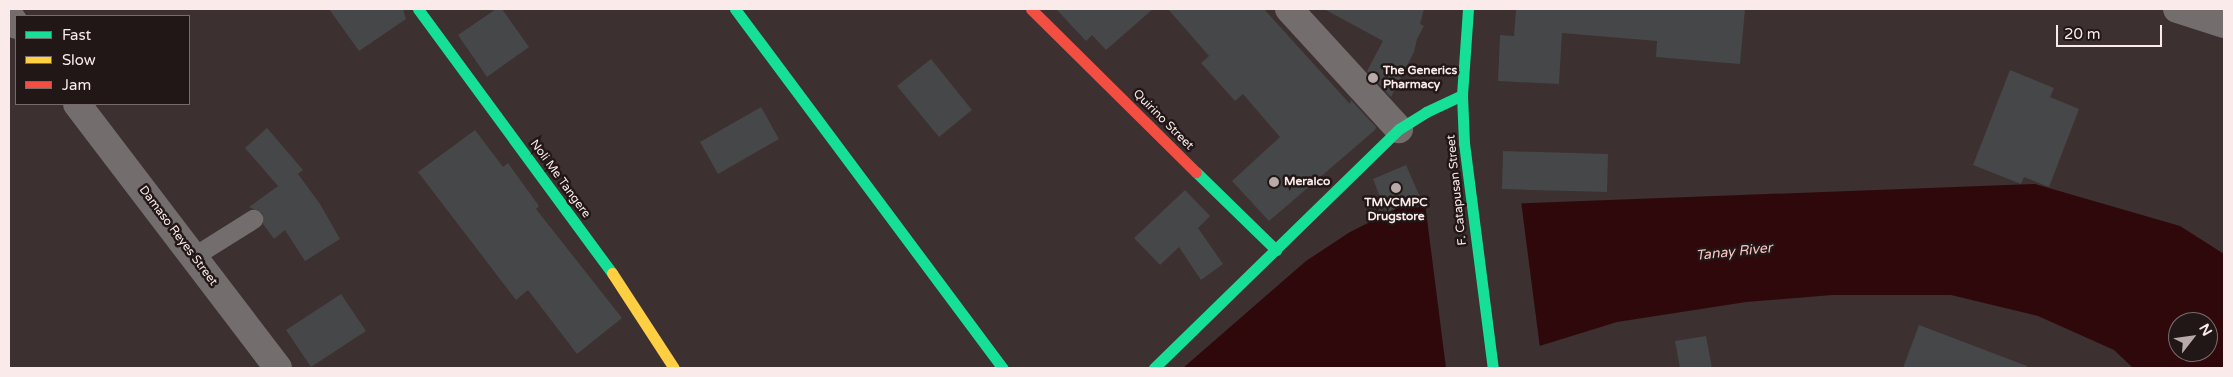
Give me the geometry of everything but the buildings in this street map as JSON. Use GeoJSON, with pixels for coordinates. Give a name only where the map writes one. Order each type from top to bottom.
{"type":"FeatureCollection","features":[{"type":"Feature","properties":{"kind":"street","name":"Noli Me Tangere"},"geometry":{"type":"LineString","coordinates":[[418,9],[625,290],[674,368]]}},
{"type":"Feature","properties":{"kind":"street"},"geometry":{"type":"LineString","coordinates":[[735,9],[1002,368]]}},
{"type":"Feature","properties":{"kind":"street","name":"Quirino Street"},"geometry":{"type":"LineString","coordinates":[[1031,9],[1276,250]]}},
{"type":"Feature","properties":{"kind":"street"},"geometry":{"type":"LineString","coordinates":[[1289,9],[1399,129]]}},
{"type":"Feature","properties":{"kind":"street","name":"F. Catapusan Street"},"geometry":{"type":"LineString","coordinates":[[1468,9],[1462,95],[1470,198],[1493,368]]}},
{"type":"Feature","properties":{"kind":"street"},"geometry":{"type":"LineString","coordinates":[[2177,9],[2224,24]]}},
{"type":"Feature","properties":{"kind":"street"},"geometry":{"type":"LineString","coordinates":[[1154,368],[1399,129],[1426,112],[1462,95]]}},
{"type":"Feature","properties":{"kind":"street","name":"Damaso Reyes Street"},"geometry":{"type":"LineString","coordinates":[[78,105],[278,368]]}},
{"type":"Feature","properties":{"kind":"lane"},"geometry":{"type":"LineString","coordinates":[[194,256],[253,219]]}},
{"type":"Feature","properties":{"kind":"water","name":"Tanay River"},"geometry":{"type":"Polygon","coordinates":[[[2035,184],[2180,226],[2224,254],[2224,368],[2133,368],[2114,350],[2038,316],[1951,295],[1832,295],[1746,302],[1617,322],[1523,351],[1452,368],[1183,368],[1306,261],[1350,232],[1398,208],[2035,184]]]}},
{"type":"Feature","properties":{"kind":"pier"},"geometry":{"type":"Polygon","coordinates":[[[1521,201],[1540,348],[1462,368],[1446,368],[1425,203],[1521,201]]]}},
{"type":"Feature","properties":{"kind":"traffic: fast"},"geometry":{"type":"LineString","coordinates":[[418,9],[612,273]]}},
{"type":"Feature","properties":{"kind":"traffic: fast"},"geometry":{"type":"LineString","coordinates":[[735,9],[1003,368]]}},
{"type":"Feature","properties":{"kind":"traffic: fast"},"geometry":{"type":"LineString","coordinates":[[1468,9],[1462,95],[1464,143],[1493,368]]}},
{"type":"Feature","properties":{"kind":"traffic: fast"},"geometry":{"type":"LineString","coordinates":[[1154,368],[1399,129],[1426,112],[1462,95]]}},
{"type":"Feature","properties":{"kind":"traffic: fast"},"geometry":{"type":"LineString","coordinates":[[1196,172],[1276,250]]}},
{"type":"Feature","properties":{"kind":"traffic: slow"},"geometry":{"type":"LineString","coordinates":[[612,273],[674,368]]}},
{"type":"Feature","properties":{"kind":"traffic: jam"},"geometry":{"type":"LineString","coordinates":[[1031,9],[1196,172]]}},
{"type":"Feature","properties":{"kind":"place","name":"The Generics Pharmacy"},"geometry":{"type":"Point","coordinates":[1373,78]}},
{"type":"Feature","properties":{"kind":"place","name":"Meralco"},"geometry":{"type":"Point","coordinates":[1274,182]}},
{"type":"Feature","properties":{"kind":"place","name":"TMVCMPC Drugstore"},"geometry":{"type":"Point","coordinates":[1396,188]}}]}
